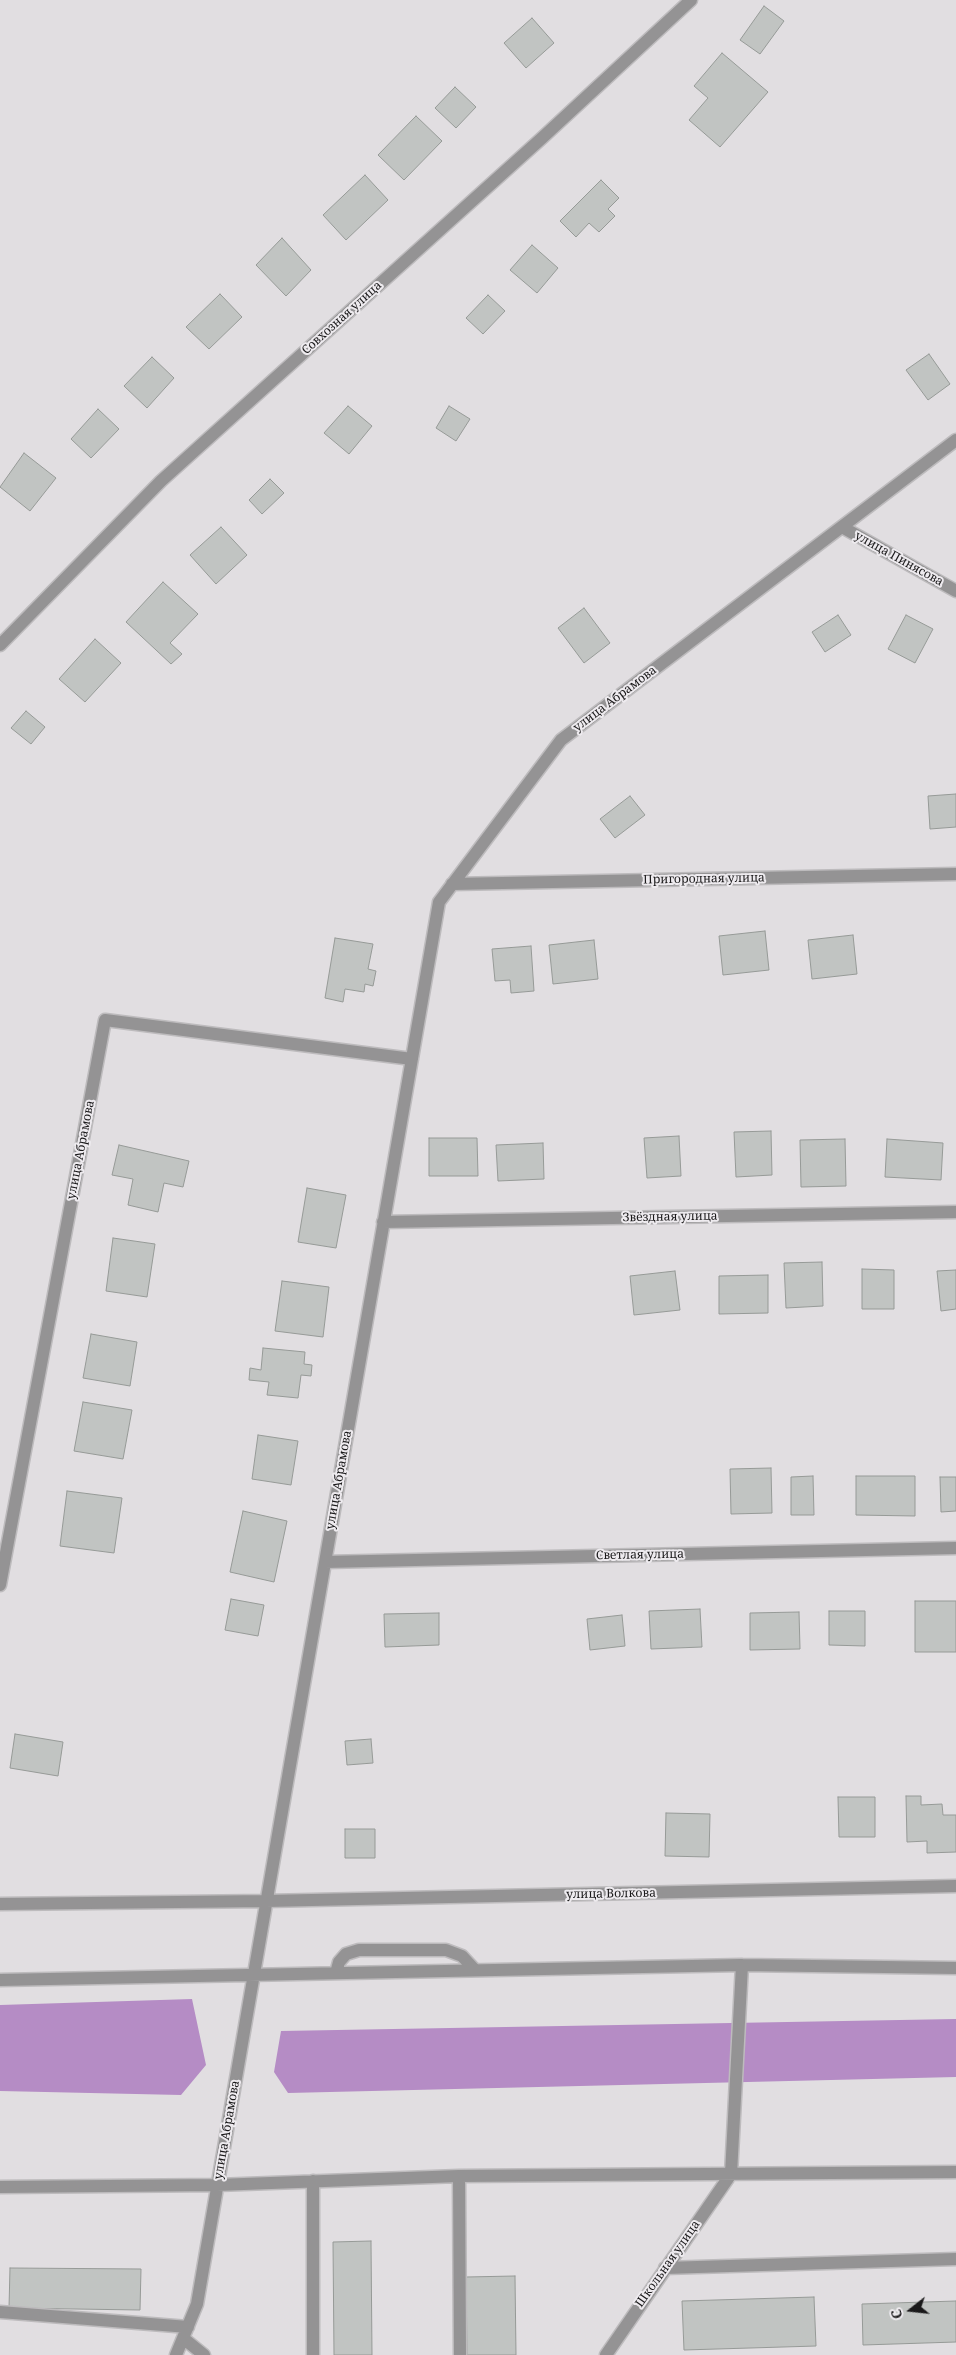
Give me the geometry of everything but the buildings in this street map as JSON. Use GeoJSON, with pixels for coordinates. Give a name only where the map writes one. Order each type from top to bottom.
{"type":"FeatureCollection","features":[{"type":"Feature","properties":{"kind":"street","name":"Совхозная улица"},"geometry":{"type":"LineString","coordinates":[[0,645],[161,481],[528,151],[691,0]]}},
{"type":"Feature","properties":{"kind":"street","name":"улица Абрамова"},"geometry":{"type":"LineString","coordinates":[[176,2355],[197,2304],[439,902],[561,740],[956,440]]}},
{"type":"Feature","properties":{"kind":"street","name":"улица Пинясова"},"geometry":{"type":"LineString","coordinates":[[842,527],[956,591]]}},
{"type":"Feature","properties":{"kind":"street","name":"Пригородная улица"},"geometry":{"type":"LineString","coordinates":[[452,884],[956,874]]}},
{"type":"Feature","properties":{"kind":"street","name":"улица Абрамова"},"geometry":{"type":"LineString","coordinates":[[0,1585],[105,1020],[412,1058]]}},
{"type":"Feature","properties":{"kind":"street","name":"Звёздная улица"},"geometry":{"type":"LineString","coordinates":[[384,1222],[956,1212]]}},
{"type":"Feature","properties":{"kind":"street","name":"Светлая улица"},"geometry":{"type":"LineString","coordinates":[[325,1562],[956,1548]]}},
{"type":"Feature","properties":{"kind":"street","name":"улица Волкова"},"geometry":{"type":"LineString","coordinates":[[266,1901],[956,1886]]}},
{"type":"Feature","properties":{"kind":"street"},"geometry":{"type":"LineString","coordinates":[[0,1904],[266,1901]]}},
{"type":"Feature","properties":{"kind":"street"},"geometry":{"type":"LineString","coordinates":[[336,1972],[339,1962],[346,1954],[359,1950],[446,1950],[462,1956],[475,1970]]}},
{"type":"Feature","properties":{"kind":"street"},"geometry":{"type":"LineString","coordinates":[[0,1980],[336,1972],[742,1966],[956,1968]]}},
{"type":"Feature","properties":{"kind":"street"},"geometry":{"type":"LineString","coordinates":[[731,2174],[742,1966]]}},
{"type":"Feature","properties":{"kind":"street"},"geometry":{"type":"LineString","coordinates":[[0,2187],[217,2185],[459,2176],[956,2172]]}},
{"type":"Feature","properties":{"kind":"street","name":"Школьная улица"},"geometry":{"type":"LineString","coordinates":[[606,2355],[731,2174]]}},
{"type":"Feature","properties":{"kind":"street"},"geometry":{"type":"LineString","coordinates":[[459,2176],[460,2355]]}},
{"type":"Feature","properties":{"kind":"street"},"geometry":{"type":"LineString","coordinates":[[313,2180],[313,2355]]}},
{"type":"Feature","properties":{"kind":"street"},"geometry":{"type":"LineString","coordinates":[[665,2268],[956,2259]]}},
{"type":"Feature","properties":{"kind":"street"},"geometry":{"type":"LineString","coordinates":[[0,2312],[185,2332],[204,2355]]}},
{"type":"Feature","properties":{"kind":"shaded area"},"geometry":{"type":"Polygon","coordinates":[[[192,1999],[206,2065],[181,2095],[0,2091],[0,2005],[192,1999]]]}},
{"type":"Feature","properties":{"kind":"shaded area"},"geometry":{"type":"Polygon","coordinates":[[[956,2019],[956,2077],[288,2093],[274,2072],[281,2031],[956,2019]]]}}]}
